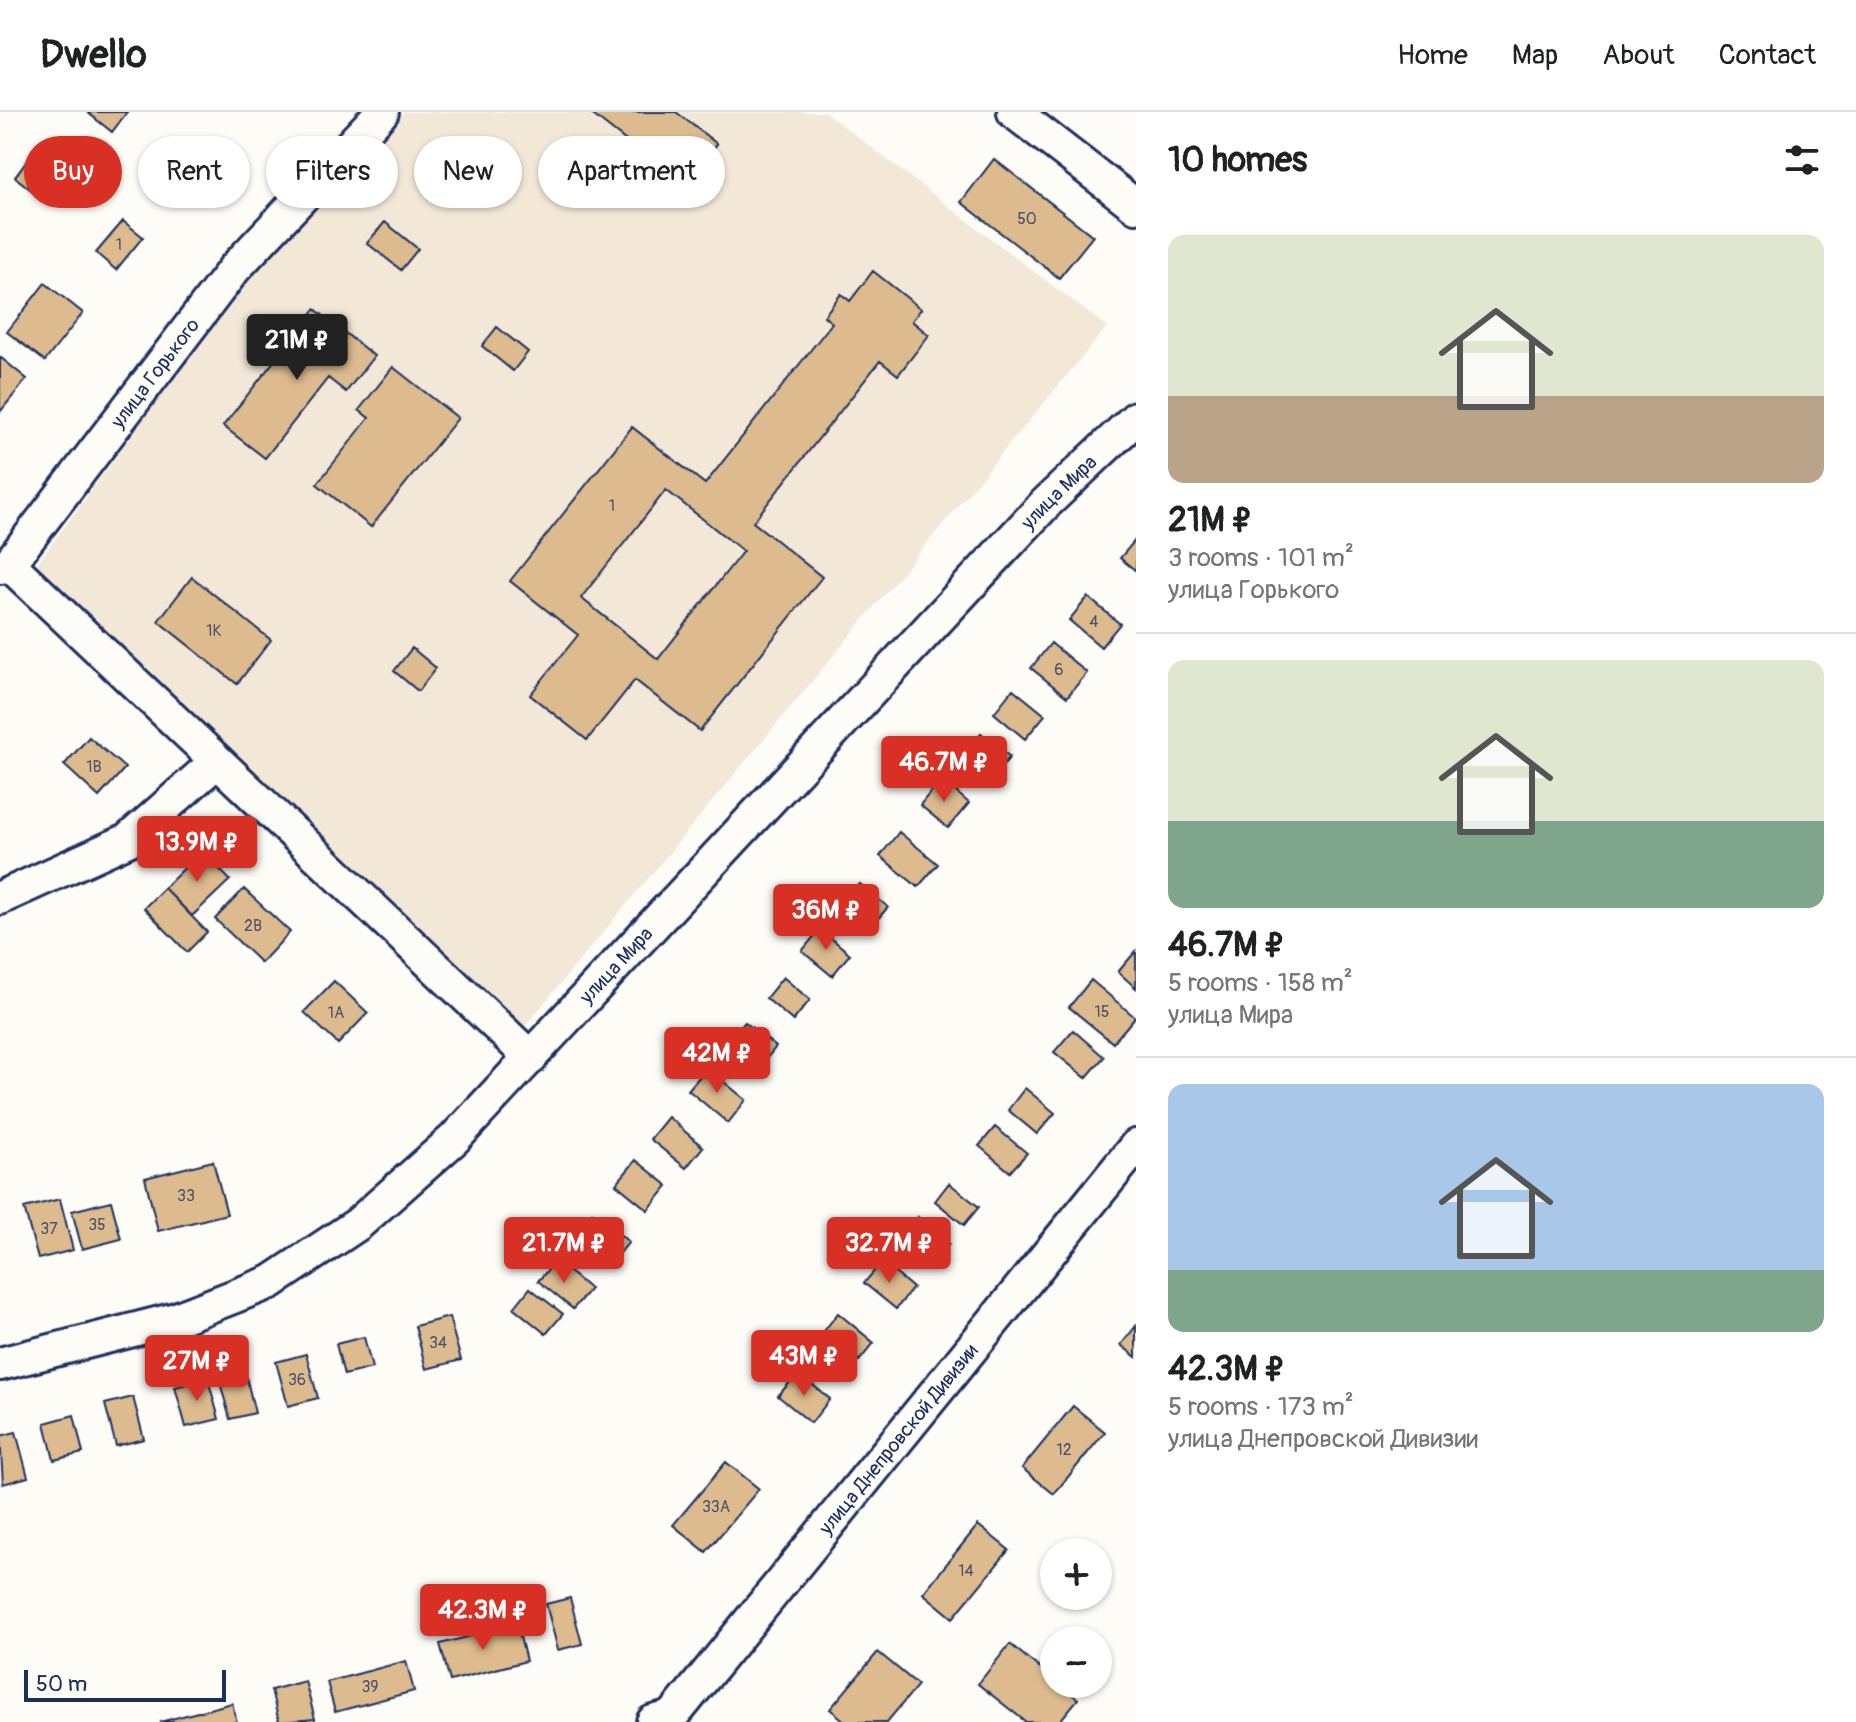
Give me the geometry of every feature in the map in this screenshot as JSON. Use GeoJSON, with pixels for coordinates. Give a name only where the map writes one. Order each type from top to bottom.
{"type":"FeatureCollection","features":[{"type":"Feature","properties":{"kind":"street","name":"улица Горького"},"geometry":{"type":"LineString","coordinates":[[5,566],[234,269],[382,112]]}},
{"type":"Feature","properties":{"kind":"street"},"geometry":{"type":"LineString","coordinates":[[1014,112],[1136,206]]}},
{"type":"Feature","properties":{"kind":"street","name":"улица Мира"},"geometry":{"type":"LineString","coordinates":[[0,1364],[176,1319],[271,1282],[358,1224],[454,1139],[1045,504],[1136,418]]}},
{"type":"Feature","properties":{"kind":"street"},"geometry":{"type":"LineString","coordinates":[[5,566],[217,761],[531,1058]]}},
{"type":"Feature","properties":{"kind":"street"},"geometry":{"type":"LineString","coordinates":[[0,898],[128,840],[217,761]]}},
{"type":"Feature","properties":{"kind":"street","name":"улица Днепровской Дивизии"},"geometry":{"type":"LineString","coordinates":[[666,1720],[1136,1146]]}},
{"type":"Feature","properties":{"kind":"shaded area"},"geometry":{"type":"Polygon","coordinates":[[[404,112],[825,112],[1107,327],[521,1031],[33,569],[285,228],[306,208],[398,208],[398,136],[379,136],[404,112]]]}},
{"type":"Feature","properties":{"kind":"building"},"geometry":{"type":"Polygon","coordinates":[[[87,112],[127,112],[112,132],[87,112]]]}},
{"type":"Feature","properties":{"kind":"building"},"geometry":{"type":"Polygon","coordinates":[[[589,112],[676,112],[707,136],[620,136],[589,112]]]}},
{"type":"Feature","properties":{"kind":"building"},"geometry":{"type":"Polygon","coordinates":[[[994,159],[1093,236],[1059,278],[961,202],[994,159]]]}},
{"type":"Feature","properties":{"kind":"building"},"geometry":{"type":"Polygon","coordinates":[[[24,165],[24,184],[15,177],[24,165]]]}},
{"type":"Feature","properties":{"kind":"building"},"geometry":{"type":"Polygon","coordinates":[[[123,221],[143,237],[116,270],[96,253],[123,221]]]}},
{"type":"Feature","properties":{"kind":"building"},"geometry":{"type":"Polygon","coordinates":[[[385,222],[418,249],[401,270],[367,243],[385,222]]]}},
{"type":"Feature","properties":{"kind":"building"},"geometry":{"type":"Polygon","coordinates":[[[873,271],[921,309],[912,321],[929,335],[898,375],[880,361],[753,522],[822,577],[700,731],[635,680],[587,740],[530,695],[578,635],[510,581],[632,427],[705,484],[832,323],[824,316],[841,294],[850,301],[873,271]],[[666,490],[581,598],[658,659],[743,551],[666,490]]]}},
{"type":"Feature","properties":{"kind":"building"},"geometry":{"type":"Polygon","coordinates":[[[45,283],[83,313],[45,361],[7,332],[45,283]]]}},
{"type":"Feature","properties":{"kind":"building"},"geometry":{"type":"Polygon","coordinates":[[[315,309],[374,356],[346,392],[328,378],[265,458],[223,426],[315,309]]]}},
{"type":"Feature","properties":{"kind":"building"},"geometry":{"type":"Polygon","coordinates":[[[497,327],[528,352],[513,371],[482,346],[497,327]]]}},
{"type":"Feature","properties":{"kind":"building"},"geometry":{"type":"Polygon","coordinates":[[[0,357],[27,379],[0,412],[0,357]]]}},
{"type":"Feature","properties":{"kind":"building"},"geometry":{"type":"Polygon","coordinates":[[[393,367],[458,418],[371,527],[317,484],[369,418],[359,410],[393,367]]]}},
{"type":"Feature","properties":{"kind":"building"},"geometry":{"type":"Polygon","coordinates":[[[1136,539],[1136,571],[1120,558],[1136,539]]]}},
{"type":"Feature","properties":{"kind":"building"},"geometry":{"type":"Polygon","coordinates":[[[192,577],[271,640],[237,684],[158,621],[192,577]]]}},
{"type":"Feature","properties":{"kind":"building"},"geometry":{"type":"Polygon","coordinates":[[[1088,597],[1120,624],[1101,647],[1069,620],[1088,597]]]}},
{"type":"Feature","properties":{"kind":"building"},"geometry":{"type":"Polygon","coordinates":[[[1051,643],[1087,673],[1067,697],[1031,668],[1051,643]]]}},
{"type":"Feature","properties":{"kind":"building"},"geometry":{"type":"Polygon","coordinates":[[[412,648],[436,668],[418,691],[394,671],[412,648]]]}},
{"type":"Feature","properties":{"kind":"building"},"geometry":{"type":"Polygon","coordinates":[[[1013,689],[1045,715],[1025,739],[994,713],[1013,689]]]}},
{"type":"Feature","properties":{"kind":"building"},"geometry":{"type":"Polygon","coordinates":[[[981,733],[1010,757],[992,778],[963,755],[981,733]]]}},
{"type":"Feature","properties":{"kind":"building"},"geometry":{"type":"Polygon","coordinates":[[[89,737],[125,768],[99,797],[64,765],[89,737]]]}},
{"type":"Feature","properties":{"kind":"building"},"geometry":{"type":"Polygon","coordinates":[[[941,779],[969,803],[948,828],[920,805],[941,779]]]}},
{"type":"Feature","properties":{"kind":"building"},"geometry":{"type":"Polygon","coordinates":[[[899,832],[938,864],[918,887],[880,856],[899,832]]]}},
{"type":"Feature","properties":{"kind":"building"},"geometry":{"type":"Polygon","coordinates":[[[202,851],[230,880],[192,916],[164,888],[202,851]]]}},
{"type":"Feature","properties":{"kind":"building"},"geometry":{"type":"Polygon","coordinates":[[[860,884],[888,907],[870,928],[842,905],[860,884]]]}},
{"type":"Feature","properties":{"kind":"building"},"geometry":{"type":"Polygon","coordinates":[[[164,888],[207,932],[187,952],[144,908],[164,888]]]}},
{"type":"Feature","properties":{"kind":"building"},"geometry":{"type":"Polygon","coordinates":[[[244,889],[290,932],[261,963],[215,919],[244,889]]]}},
{"type":"Feature","properties":{"kind":"building"},"geometry":{"type":"Polygon","coordinates":[[[820,929],[850,954],[832,976],[802,951],[820,929]]]}},
{"type":"Feature","properties":{"kind":"building"},"geometry":{"type":"Polygon","coordinates":[[[1136,951],[1136,988],[1118,972],[1136,951]]]}},
{"type":"Feature","properties":{"kind":"building"},"geometry":{"type":"Polygon","coordinates":[[[783,977],[810,1000],[793,1021],[766,998],[783,977]]]}},
{"type":"Feature","properties":{"kind":"building"},"geometry":{"type":"Polygon","coordinates":[[[1091,980],[1135,1017],[1113,1043],[1069,1007],[1091,980]]]}},
{"type":"Feature","properties":{"kind":"building"},"geometry":{"type":"Polygon","coordinates":[[[334,981],[368,1013],[338,1044],[304,1012],[334,981]]]}},
{"type":"Feature","properties":{"kind":"building"},"geometry":{"type":"Polygon","coordinates":[[[745,1022],[776,1047],[757,1070],[726,1044],[745,1022]]]}},
{"type":"Feature","properties":{"kind":"building"},"geometry":{"type":"Polygon","coordinates":[[[1073,1030],[1104,1057],[1086,1078],[1054,1052],[1073,1030]]]}},
{"type":"Feature","properties":{"kind":"building"},"geometry":{"type":"Polygon","coordinates":[[[707,1068],[746,1100],[728,1123],[688,1090],[707,1068]]]}},
{"type":"Feature","properties":{"kind":"building"},"geometry":{"type":"Polygon","coordinates":[[[1025,1088],[1055,1113],[1037,1134],[1008,1110],[1025,1088]]]}},
{"type":"Feature","properties":{"kind":"building"},"geometry":{"type":"Polygon","coordinates":[[[668,1117],[703,1147],[686,1168],[650,1139],[668,1117]]]}},
{"type":"Feature","properties":{"kind":"building"},"geometry":{"type":"Polygon","coordinates":[[[995,1127],[1027,1153],[1010,1172],[979,1146],[995,1127]]]}},
{"type":"Feature","properties":{"kind":"building"},"geometry":{"type":"Polygon","coordinates":[[[636,1160],[668,1186],[648,1210],[616,1184],[636,1160]]]}},
{"type":"Feature","properties":{"kind":"building"},"geometry":{"type":"Polygon","coordinates":[[[213,1161],[227,1214],[158,1231],[145,1178],[213,1161]]]}},
{"type":"Feature","properties":{"kind":"building"},"geometry":{"type":"Polygon","coordinates":[[[949,1183],[979,1207],[964,1225],[935,1201],[949,1183]]]}},
{"type":"Feature","properties":{"kind":"building"},"geometry":{"type":"Polygon","coordinates":[[[60,1199],[73,1250],[38,1259],[24,1208],[60,1199]]]}},
{"type":"Feature","properties":{"kind":"building"},"geometry":{"type":"Polygon","coordinates":[[[111,1201],[121,1239],[82,1249],[72,1211],[111,1201]]]}},
{"type":"Feature","properties":{"kind":"building"},"geometry":{"type":"Polygon","coordinates":[[[592,1212],[629,1242],[611,1264],[575,1233],[592,1212]]]}},
{"type":"Feature","properties":{"kind":"building"},"geometry":{"type":"Polygon","coordinates":[[[918,1217],[949,1244],[930,1266],[899,1240],[918,1217]]]}},
{"type":"Feature","properties":{"kind":"building"},"geometry":{"type":"Polygon","coordinates":[[[556,1261],[590,1289],[573,1309],[538,1281],[556,1261]]]}},
{"type":"Feature","properties":{"kind":"building"},"geometry":{"type":"Polygon","coordinates":[[[882,1262],[913,1288],[896,1309],[864,1283],[882,1262]]]}},
{"type":"Feature","properties":{"kind":"building"},"geometry":{"type":"Polygon","coordinates":[[[530,1288],[563,1314],[546,1334],[514,1308],[530,1288]]]}},
{"type":"Feature","properties":{"kind":"building"},"geometry":{"type":"Polygon","coordinates":[[[838,1313],[874,1343],[859,1361],[824,1331],[838,1313]]]}},
{"type":"Feature","properties":{"kind":"building"},"geometry":{"type":"Polygon","coordinates":[[[449,1317],[461,1360],[426,1369],[415,1326],[449,1317]]]}},
{"type":"Feature","properties":{"kind":"building"},"geometry":{"type":"Polygon","coordinates":[[[1136,1326],[1136,1357],[1121,1345],[1136,1326]]]}},
{"type":"Feature","properties":{"kind":"building"},"geometry":{"type":"Polygon","coordinates":[[[364,1337],[372,1368],[344,1375],[336,1344],[364,1337]]]}},
{"type":"Feature","properties":{"kind":"building"},"geometry":{"type":"Polygon","coordinates":[[[306,1354],[318,1398],[288,1406],[276,1362],[306,1354]]]}},
{"type":"Feature","properties":{"kind":"building"},"geometry":{"type":"Polygon","coordinates":[[[244,1368],[255,1413],[230,1419],[218,1375],[244,1368]]]}},
{"type":"Feature","properties":{"kind":"building"},"geometry":{"type":"Polygon","coordinates":[[[798,1373],[830,1399],[811,1423],[778,1396],[798,1373]]]}},
{"type":"Feature","properties":{"kind":"building"},"geometry":{"type":"Polygon","coordinates":[[[208,1379],[219,1419],[186,1427],[175,1387],[208,1379]]]}},
{"type":"Feature","properties":{"kind":"building"},"geometry":{"type":"Polygon","coordinates":[[[133,1397],[144,1439],[116,1446],[105,1404],[133,1397]]]}},
{"type":"Feature","properties":{"kind":"building"},"geometry":{"type":"Polygon","coordinates":[[[1073,1406],[1105,1432],[1054,1494],[1022,1468],[1073,1406]]]}},
{"type":"Feature","properties":{"kind":"building"},"geometry":{"type":"Polygon","coordinates":[[[74,1415],[83,1453],[54,1460],[45,1423],[74,1415]]]}},
{"type":"Feature","properties":{"kind":"building"},"geometry":{"type":"Polygon","coordinates":[[[16,1432],[28,1477],[3,1484],[0,1436],[16,1432]]]}},
{"type":"Feature","properties":{"kind":"building"},"geometry":{"type":"Polygon","coordinates":[[[726,1462],[759,1489],[706,1552],[673,1525],[726,1462]]]}},
{"type":"Feature","properties":{"kind":"building"},"geometry":{"type":"Polygon","coordinates":[[[978,1525],[1009,1550],[953,1618],[923,1593],[978,1525]]]}},
{"type":"Feature","properties":{"kind":"building"},"geometry":{"type":"Polygon","coordinates":[[[570,1598],[582,1644],[558,1650],[546,1604],[570,1598]]]}},
{"type":"Feature","properties":{"kind":"building"},"geometry":{"type":"Polygon","coordinates":[[[517,1624],[526,1661],[450,1681],[440,1644],[517,1624]]]}},
{"type":"Feature","properties":{"kind":"building"},"geometry":{"type":"Polygon","coordinates":[[[1010,1644],[1040,1669],[1040,1698],[1078,1699],[1059,1722],[1026,1722],[978,1684],[1010,1644]]]}},
{"type":"Feature","properties":{"kind":"building"},"geometry":{"type":"Polygon","coordinates":[[[878,1652],[918,1685],[887,1722],[846,1722],[830,1709],[878,1652]]]}},
{"type":"Feature","properties":{"kind":"building"},"geometry":{"type":"Polygon","coordinates":[[[406,1661],[414,1691],[335,1712],[327,1682],[406,1661]]]}},
{"type":"Feature","properties":{"kind":"building"},"geometry":{"type":"Polygon","coordinates":[[[305,1681],[315,1719],[279,1722],[271,1690],[305,1681]]]}},
{"type":"Feature","properties":{"kind":"building"},"geometry":{"type":"Polygon","coordinates":[[[232,1703],[237,1722],[160,1722],[232,1703]]]}}]}
